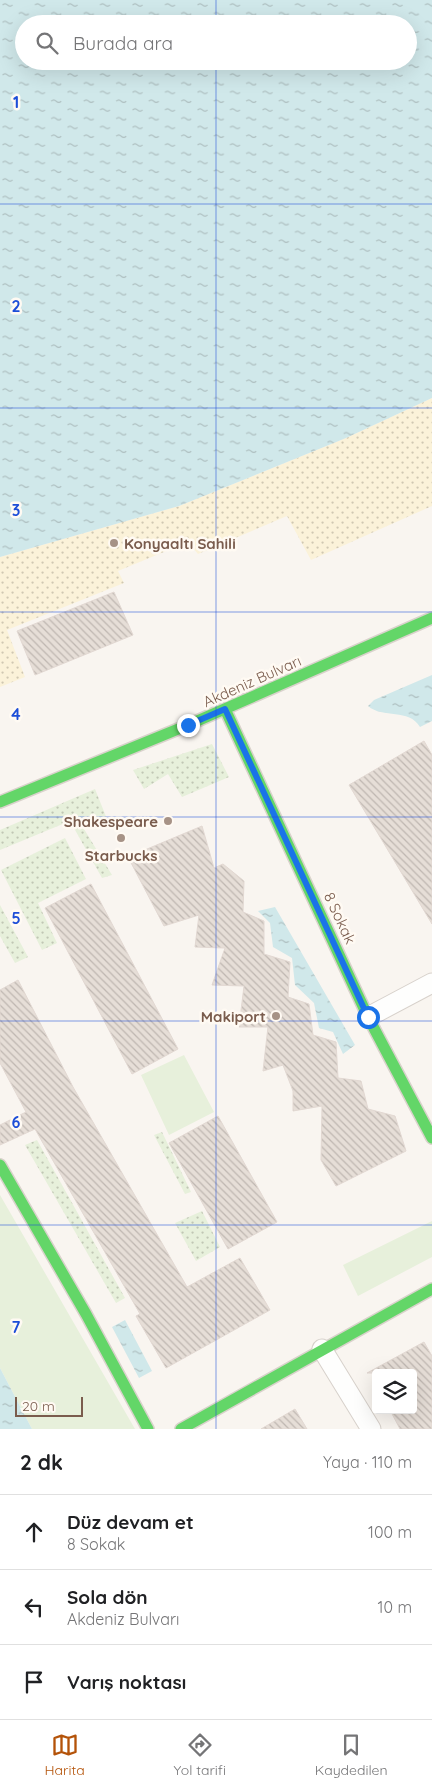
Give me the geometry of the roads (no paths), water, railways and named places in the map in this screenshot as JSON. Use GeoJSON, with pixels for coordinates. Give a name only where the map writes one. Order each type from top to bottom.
{"type":"FeatureCollection","features":[{"type":"Feature","properties":{"kind":"street","name":"Akdeniz Bulvarı"},"geometry":{"type":"LineString","coordinates":[[0,802],[225,709],[432,618]]}},
{"type":"Feature","properties":{"kind":"street","name":"8 Sokak"},"geometry":{"type":"LineString","coordinates":[[225,709],[368,1017],[432,1138]]}},
{"type":"Feature","properties":{"kind":"street"},"geometry":{"type":"LineString","coordinates":[[368,1017],[432,983]]}},
{"type":"Feature","properties":{"kind":"street"},"geometry":{"type":"LineString","coordinates":[[0,1165],[86,1314],[148,1429]]}},
{"type":"Feature","properties":{"kind":"street"},"geometry":{"type":"LineString","coordinates":[[182,1429],[432,1289]]}},
{"type":"Feature","properties":{"kind":"street"},"geometry":{"type":"LineString","coordinates":[[322,1349],[371,1429]]}},
{"type":"Feature","properties":{"kind":"water"},"geometry":{"type":"Polygon","coordinates":[[[0,0],[432,0],[432,398],[346,438],[179,506],[0,557],[0,0]]]}},
{"type":"Feature","properties":{"kind":"water"},"geometry":{"type":"Polygon","coordinates":[[[432,675],[432,721],[420,727],[415,721],[403,715],[381,712],[368,706],[374,700],[432,675]]]}},
{"type":"Feature","properties":{"kind":"water"},"geometry":{"type":"Polygon","coordinates":[[[275,907],[355,1045],[343,1054],[333,1032],[319,1028],[314,1003],[295,985],[292,958],[273,947],[270,923],[258,911],[275,907]]]}},
{"type":"Feature","properties":{"kind":"water"},"geometry":{"type":"Polygon","coordinates":[[[125,1320],[152,1371],[139,1378],[112,1327],[125,1320]]]}},
{"type":"Feature","properties":{"kind":"water"},"geometry":{"type":"Polygon","coordinates":[[[0,1368],[32,1429],[0,1429],[0,1368]]]}},
{"type":"Feature","properties":{"kind":"place","name":"Konyaaltı Sahili"},"geometry":{"type":"Point","coordinates":[114,543]}},
{"type":"Feature","properties":{"kind":"place","name":"Shakespeare"},"geometry":{"type":"Point","coordinates":[168,821]}},
{"type":"Feature","properties":{"kind":"place","name":"Starbucks"},"geometry":{"type":"Point","coordinates":[121,838]}},
{"type":"Feature","properties":{"kind":"place","name":"Makiport"},"geometry":{"type":"Point","coordinates":[276,1016]}}]}
